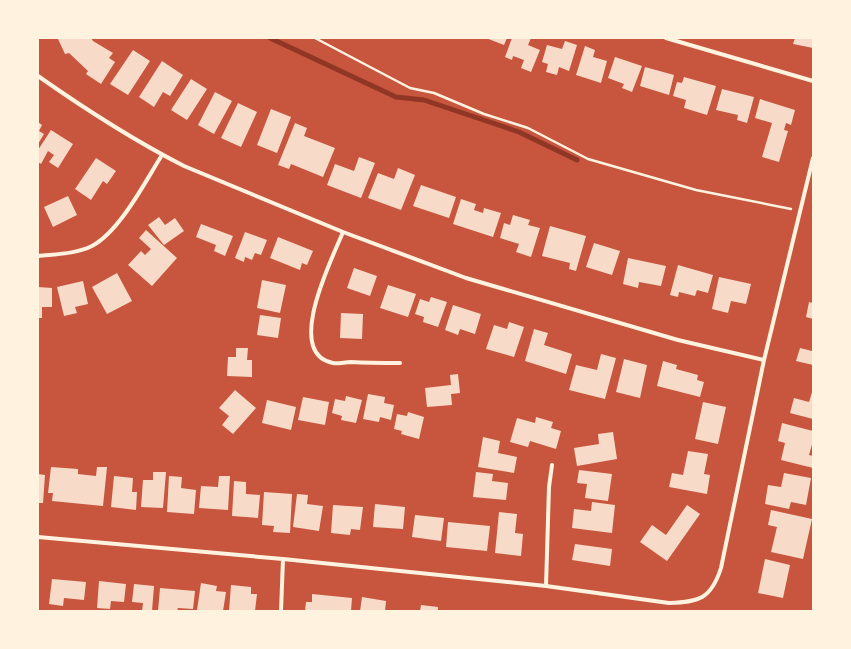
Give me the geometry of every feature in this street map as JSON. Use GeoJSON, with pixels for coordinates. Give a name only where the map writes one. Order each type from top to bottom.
{"type":"FeatureCollection","features":[{"type":"Feature","properties":{"kind":"street"},"geometry":{"type":"LineString","coordinates":[[666,38],[813,81]]}},
{"type":"Feature","properties":{"kind":"street"},"geometry":{"type":"LineString","coordinates":[[38,76],[108,124],[162,155],[184,166],[343,232],[466,278],[655,333],[764,360]]}},
{"type":"Feature","properties":{"kind":"street"},"geometry":{"type":"LineString","coordinates":[[38,256],[78,251],[92,246],[102,239],[120,221],[162,155]]}},
{"type":"Feature","properties":{"kind":"street"},"geometry":{"type":"LineString","coordinates":[[38,538],[282,559],[546,586],[669,603],[689,602],[700,599],[708,594],[716,582],[721,568],[764,360],[813,158]]}},
{"type":"Feature","properties":{"kind":"street"},"geometry":{"type":"LineString","coordinates":[[343,232],[313,308],[311,338],[314,347],[318,355],[333,363],[400,363]]}},
{"type":"Feature","properties":{"kind":"street"},"geometry":{"type":"LineString","coordinates":[[546,586],[549,487],[552,465]]}},
{"type":"Feature","properties":{"kind":"street"},"geometry":{"type":"LineString","coordinates":[[281,611],[282,559]]}},
{"type":"Feature","properties":{"kind":"path"},"geometry":{"type":"LineString","coordinates":[[315,38],[410,88],[434,93],[484,114],[528,128],[588,158],[696,190],[800,211]]}},
{"type":"Feature","properties":{"kind":"building"},"geometry":{"type":"Polygon","coordinates":[[[91,38],[93,41],[113,53],[109,58],[115,62],[101,84],[86,74],[88,71],[69,53],[65,54],[58,39],[91,38]]]}},
{"type":"Feature","properties":{"kind":"building"},"geometry":{"type":"Polygon","coordinates":[[[486,38],[507,38],[504,45],[486,38]]]}},
{"type":"Feature","properties":{"kind":"building"},"geometry":{"type":"Polygon","coordinates":[[[512,38],[531,38],[528,45],[540,50],[531,72],[521,68],[524,60],[513,56],[512,60],[505,57],[512,38]]]}},
{"type":"Feature","properties":{"kind":"building"},"geometry":{"type":"Polygon","coordinates":[[[795,38],[813,38],[813,48],[793,44],[795,38]]]}},
{"type":"Feature","properties":{"kind":"building"},"geometry":{"type":"Polygon","coordinates":[[[565,41],[577,45],[569,71],[559,67],[557,75],[546,72],[548,64],[542,62],[547,45],[562,49],[565,41]]]}},
{"type":"Feature","properties":{"kind":"building"},"geometry":{"type":"Polygon","coordinates":[[[585,46],[595,50],[593,57],[607,61],[601,83],[576,75],[585,46]]]}},
{"type":"Feature","properties":{"kind":"building"},"geometry":{"type":"Polygon","coordinates":[[[133,50],[150,61],[128,95],[110,84],[133,50]]]}},
{"type":"Feature","properties":{"kind":"building"},"geometry":{"type":"Polygon","coordinates":[[[615,57],[642,66],[632,92],[622,88],[624,84],[608,78],[615,57]]]}},
{"type":"Feature","properties":{"kind":"building"},"geometry":{"type":"Polygon","coordinates":[[[162,61],[183,75],[170,96],[163,92],[154,107],[139,97],[162,61]]]}},
{"type":"Feature","properties":{"kind":"building"},"geometry":{"type":"Polygon","coordinates":[[[645,67],[674,75],[669,95],[640,86],[645,67]]]}},
{"type":"Feature","properties":{"kind":"building"},"geometry":{"type":"Polygon","coordinates":[[[684,77],[716,86],[707,115],[684,108],[686,100],[673,96],[677,82],[682,83],[684,77]]]}},
{"type":"Feature","properties":{"kind":"building"},"geometry":{"type":"Polygon","coordinates":[[[191,79],[207,89],[187,120],[171,110],[191,79]]]}},
{"type":"Feature","properties":{"kind":"building"},"geometry":{"type":"Polygon","coordinates":[[[722,89],[754,97],[747,123],[737,120],[738,115],[716,110],[722,89]]]}},
{"type":"Feature","properties":{"kind":"building"},"geometry":{"type":"Polygon","coordinates":[[[215,92],[232,101],[214,134],[198,125],[215,92]]]}},
{"type":"Feature","properties":{"kind":"building"},"geometry":{"type":"Polygon","coordinates":[[[760,99],[795,110],[791,125],[786,123],[784,130],[788,131],[779,162],[762,157],[772,123],[755,118],[760,99]]]}},
{"type":"Feature","properties":{"kind":"building"},"geometry":{"type":"Polygon","coordinates":[[[238,103],[257,112],[241,147],[221,138],[238,103]]]}},
{"type":"Feature","properties":{"kind":"building"},"geometry":{"type":"Polygon","coordinates":[[[271,109],[291,117],[277,153],[257,145],[271,109]]]}},
{"type":"Feature","properties":{"kind":"building"},"geometry":{"type":"Polygon","coordinates":[[[38,122],[42,125],[39,131],[44,134],[38,144],[38,122]]]}},
{"type":"Feature","properties":{"kind":"building"},"geometry":{"type":"Polygon","coordinates":[[[295,123],[307,128],[304,136],[335,148],[323,177],[291,164],[289,169],[278,165],[295,123]]]}},
{"type":"Feature","properties":{"kind":"building"},"geometry":{"type":"Polygon","coordinates":[[[51,130],[73,144],[58,168],[49,162],[54,155],[48,151],[41,164],[38,162],[38,150],[51,130]]]}},
{"type":"Feature","properties":{"kind":"building"},"geometry":{"type":"Polygon","coordinates":[[[359,157],[375,163],[361,198],[327,185],[335,164],[354,171],[359,157]]]}},
{"type":"Feature","properties":{"kind":"building"},"geometry":{"type":"Polygon","coordinates":[[[96,158],[116,171],[107,184],[103,181],[91,200],[75,189],[96,158]]]}},
{"type":"Feature","properties":{"kind":"building"},"geometry":{"type":"Polygon","coordinates":[[[398,168],[415,175],[401,210],[368,198],[378,173],[394,179],[398,168]]]}},
{"type":"Feature","properties":{"kind":"building"},"geometry":{"type":"Polygon","coordinates":[[[421,185],[456,197],[449,218],[413,206],[421,185]]]}},
{"type":"Feature","properties":{"kind":"building"},"geometry":{"type":"Polygon","coordinates":[[[68,196],[77,215],[53,227],[44,207],[68,196]]]}},
{"type":"Feature","properties":{"kind":"building"},"geometry":{"type":"Polygon","coordinates":[[[461,199],[476,204],[474,210],[483,213],[484,208],[501,213],[493,237],[453,224],[461,199]]]}},
{"type":"Feature","properties":{"kind":"building"},"geometry":{"type":"Polygon","coordinates":[[[513,215],[530,220],[528,225],[540,228],[531,257],[516,252],[519,244],[500,238],[504,223],[510,225],[513,215]]]}},
{"type":"Feature","properties":{"kind":"building"},"geometry":{"type":"Polygon","coordinates":[[[159,217],[165,225],[175,218],[184,231],[164,245],[148,225],[159,217]]]}},
{"type":"Feature","properties":{"kind":"building"},"geometry":{"type":"Polygon","coordinates":[[[201,224],[233,236],[225,256],[214,251],[216,245],[196,237],[201,224]]]}},
{"type":"Feature","properties":{"kind":"building"},"geometry":{"type":"Polygon","coordinates":[[[550,226],[586,236],[576,271],[569,269],[570,263],[542,256],[550,226]]]}},
{"type":"Feature","properties":{"kind":"building"},"geometry":{"type":"Polygon","coordinates":[[[146,230],[177,258],[152,286],[128,265],[141,251],[145,255],[151,249],[139,238],[146,230]]]}},
{"type":"Feature","properties":{"kind":"building"},"geometry":{"type":"Polygon","coordinates":[[[245,232],[267,240],[261,255],[255,253],[252,260],[245,257],[244,262],[235,258],[245,232]]]}},
{"type":"Feature","properties":{"kind":"building"},"geometry":{"type":"Polygon","coordinates":[[[278,237],[313,251],[307,265],[302,263],[300,270],[270,258],[278,237]]]}},
{"type":"Feature","properties":{"kind":"building"},"geometry":{"type":"Polygon","coordinates":[[[594,243],[620,251],[612,275],[586,267],[594,243]]]}},
{"type":"Feature","properties":{"kind":"building"},"geometry":{"type":"Polygon","coordinates":[[[628,258],[666,266],[661,286],[639,282],[638,288],[623,284],[628,258]]]}},
{"type":"Feature","properties":{"kind":"building"},"geometry":{"type":"Polygon","coordinates":[[[678,265],[713,275],[708,293],[697,290],[695,296],[679,292],[678,297],[670,295],[678,265]]]}},
{"type":"Feature","properties":{"kind":"building"},"geometry":{"type":"Polygon","coordinates":[[[354,268],[377,276],[370,296],[347,288],[354,268]]]}},
{"type":"Feature","properties":{"kind":"building"},"geometry":{"type":"Polygon","coordinates":[[[117,273],[132,301],[107,314],[92,287],[117,273]]]}},
{"type":"Feature","properties":{"kind":"building"},"geometry":{"type":"Polygon","coordinates":[[[719,277],[751,284],[746,304],[731,301],[728,313],[712,309],[719,277]]]}},
{"type":"Feature","properties":{"kind":"building"},"geometry":{"type":"Polygon","coordinates":[[[262,280],[286,285],[280,313],[257,308],[262,280]]]}},
{"type":"Feature","properties":{"kind":"building"},"geometry":{"type":"Polygon","coordinates":[[[83,281],[88,304],[75,307],[77,313],[64,316],[57,287],[83,281]]]}},
{"type":"Feature","properties":{"kind":"building"},"geometry":{"type":"Polygon","coordinates":[[[388,285],[416,294],[408,317],[380,308],[388,285]]]}},
{"type":"Feature","properties":{"kind":"building"},"geometry":{"type":"Polygon","coordinates":[[[38,287],[52,288],[52,307],[42,307],[42,318],[38,318],[38,287]]]}},
{"type":"Feature","properties":{"kind":"building"},"geometry":{"type":"Polygon","coordinates":[[[431,297],[447,302],[438,327],[423,322],[424,317],[415,314],[420,299],[429,302],[431,297]]]}},
{"type":"Feature","properties":{"kind":"building"},"geometry":{"type":"Polygon","coordinates":[[[809,302],[813,303],[813,319],[806,317],[809,302]]]}},
{"type":"Feature","properties":{"kind":"building"},"geometry":{"type":"Polygon","coordinates":[[[453,305],[481,314],[475,334],[460,329],[458,335],[445,330],[453,305]]]}},
{"type":"Feature","properties":{"kind":"building"},"geometry":{"type":"Polygon","coordinates":[[[341,313],[363,314],[362,339],[340,338],[341,313]]]}},
{"type":"Feature","properties":{"kind":"building"},"geometry":{"type":"Polygon","coordinates":[[[260,315],[281,318],[278,338],[257,335],[260,315]]]}},
{"type":"Feature","properties":{"kind":"building"},"geometry":{"type":"Polygon","coordinates":[[[509,322],[524,327],[514,357],[486,349],[494,325],[507,329],[509,322]]]}},
{"type":"Feature","properties":{"kind":"building"},"geometry":{"type":"Polygon","coordinates":[[[534,329],[548,333],[544,345],[572,354],[566,374],[525,361],[534,329]]]}},
{"type":"Feature","properties":{"kind":"building"},"geometry":{"type":"Polygon","coordinates":[[[236,348],[248,348],[247,360],[252,360],[252,377],[227,376],[228,357],[236,357],[236,348]]]}},
{"type":"Feature","properties":{"kind":"building"},"geometry":{"type":"Polygon","coordinates":[[[800,348],[812,351],[813,348],[813,365],[796,361],[800,348]]]}},
{"type":"Feature","properties":{"kind":"building"},"geometry":{"type":"Polygon","coordinates":[[[601,354],[616,358],[605,399],[569,390],[576,365],[597,370],[601,354]]]}},
{"type":"Feature","properties":{"kind":"building"},"geometry":{"type":"Polygon","coordinates":[[[624,359],[647,365],[640,398],[616,392],[624,359]]]}},
{"type":"Feature","properties":{"kind":"building"},"geometry":{"type":"Polygon","coordinates":[[[663,361],[677,365],[676,369],[698,375],[697,380],[704,382],[700,397],[657,386],[663,361]]]}},
{"type":"Feature","properties":{"kind":"building"},"geometry":{"type":"Polygon","coordinates":[[[458,374],[460,393],[451,394],[452,405],[427,407],[425,388],[451,385],[450,375],[458,374]]]}},
{"type":"Feature","properties":{"kind":"building"},"geometry":{"type":"Polygon","coordinates":[[[813,389],[813,419],[790,413],[794,398],[809,402],[813,389]]]}},
{"type":"Feature","properties":{"kind":"building"},"geometry":{"type":"Polygon","coordinates":[[[235,390],[256,408],[233,434],[222,425],[229,416],[219,408],[235,390]]]}},
{"type":"Feature","properties":{"kind":"building"},"geometry":{"type":"Polygon","coordinates":[[[368,394],[385,397],[384,403],[394,405],[391,420],[380,417],[379,422],[363,419],[368,394]]]}},
{"type":"Feature","properties":{"kind":"building"},"geometry":{"type":"Polygon","coordinates":[[[346,396],[362,400],[356,423],[341,420],[342,416],[332,413],[335,399],[345,401],[346,396]]]}},
{"type":"Feature","properties":{"kind":"building"},"geometry":{"type":"Polygon","coordinates":[[[303,397],[329,402],[325,425],[298,420],[303,397]]]}},
{"type":"Feature","properties":{"kind":"building"},"geometry":{"type":"Polygon","coordinates":[[[267,400],[296,407],[291,430],[262,423],[267,400]]]}},
{"type":"Feature","properties":{"kind":"building"},"geometry":{"type":"Polygon","coordinates":[[[703,402],[726,407],[718,444],[695,439],[703,402]]]}},
{"type":"Feature","properties":{"kind":"building"},"geometry":{"type":"Polygon","coordinates":[[[408,412],[424,417],[419,439],[401,434],[402,431],[394,429],[397,414],[407,416],[408,412]]]}},
{"type":"Feature","properties":{"kind":"building"},"geometry":{"type":"Polygon","coordinates":[[[536,417],[553,422],[551,428],[561,431],[556,449],[530,441],[528,447],[510,442],[517,418],[535,423],[536,417]]]}},
{"type":"Feature","properties":{"kind":"building"},"geometry":{"type":"Polygon","coordinates":[[[782,423],[813,431],[813,441],[809,455],[813,456],[813,468],[781,460],[785,443],[778,441],[782,423]]]}},
{"type":"Feature","properties":{"kind":"building"},"geometry":{"type":"Polygon","coordinates":[[[613,432],[617,459],[577,466],[574,448],[599,444],[598,434],[613,432]]]}},
{"type":"Feature","properties":{"kind":"building"},"geometry":{"type":"Polygon","coordinates":[[[483,437],[500,441],[498,453],[517,457],[514,473],[478,467],[483,437]]]}},
{"type":"Feature","properties":{"kind":"building"},"geometry":{"type":"Polygon","coordinates":[[[688,451],[708,454],[704,474],[710,475],[707,494],[669,487],[672,473],[683,475],[688,451]]]}},
{"type":"Feature","properties":{"kind":"building"},"geometry":{"type":"Polygon","coordinates":[[[51,467],[78,469],[78,474],[96,476],[97,467],[107,467],[103,506],[52,501],[53,493],[48,493],[51,467]]]}},
{"type":"Feature","properties":{"kind":"building"},"geometry":{"type":"Polygon","coordinates":[[[579,470],[612,474],[608,501],[585,498],[587,484],[577,483],[579,470]]]}},
{"type":"Feature","properties":{"kind":"building"},"geometry":{"type":"Polygon","coordinates":[[[153,472],[166,472],[163,508],[141,507],[143,480],[153,480],[153,472]]]}},
{"type":"Feature","properties":{"kind":"building"},"geometry":{"type":"Polygon","coordinates":[[[476,472],[493,474],[492,481],[508,483],[506,500],[473,497],[476,472]]]}},
{"type":"Feature","properties":{"kind":"building"},"geometry":{"type":"Polygon","coordinates":[[[784,473],[811,478],[806,505],[791,502],[789,509],[765,504],[768,485],[781,487],[784,473]]]}},
{"type":"Feature","properties":{"kind":"building"},"geometry":{"type":"Polygon","coordinates":[[[38,474],[45,475],[43,503],[38,503],[38,474]]]}},
{"type":"Feature","properties":{"kind":"building"},"geometry":{"type":"Polygon","coordinates":[[[114,476],[133,478],[132,492],[137,492],[136,510],[111,507],[114,476]]]}},
{"type":"Feature","properties":{"kind":"building"},"geometry":{"type":"Polygon","coordinates":[[[169,476],[182,477],[181,488],[196,490],[194,514],[167,512],[169,476]]]}},
{"type":"Feature","properties":{"kind":"building"},"geometry":{"type":"Polygon","coordinates":[[[219,476],[230,476],[228,510],[199,508],[201,486],[218,487],[219,476]]]}},
{"type":"Feature","properties":{"kind":"building"},"geometry":{"type":"Polygon","coordinates":[[[234,481],[246,482],[246,494],[260,495],[258,518],[232,516],[234,481]]]}},
{"type":"Feature","properties":{"kind":"building"},"geometry":{"type":"Polygon","coordinates":[[[264,492],[292,494],[290,533],[273,532],[274,526],[262,525],[264,492]]]}},
{"type":"Feature","properties":{"kind":"building"},"geometry":{"type":"Polygon","coordinates":[[[297,494],[308,495],[307,504],[323,506],[319,531],[293,527],[297,494]]]}},
{"type":"Feature","properties":{"kind":"building"},"geometry":{"type":"Polygon","coordinates":[[[592,502],[615,505],[612,533],[572,528],[574,509],[591,511],[592,502]]]}},
{"type":"Feature","properties":{"kind":"building"},"geometry":{"type":"Polygon","coordinates":[[[375,504],[405,507],[403,529],[373,527],[375,504]]]}},
{"type":"Feature","properties":{"kind":"building"},"geometry":{"type":"Polygon","coordinates":[[[333,505],[363,507],[360,530],[351,529],[350,535],[331,533],[333,505]]]}},
{"type":"Feature","properties":{"kind":"building"},"geometry":{"type":"Polygon","coordinates":[[[687,505],[700,514],[667,561],[640,542],[652,525],[666,535],[687,505]]]}},
{"type":"Feature","properties":{"kind":"building"},"geometry":{"type":"Polygon","coordinates":[[[771,510],[812,519],[803,559],[771,552],[777,527],[768,525],[771,510]]]}},
{"type":"Feature","properties":{"kind":"building"},"geometry":{"type":"Polygon","coordinates":[[[499,512],[517,514],[515,533],[523,534],[521,556],[495,553],[499,512]]]}},
{"type":"Feature","properties":{"kind":"building"},"geometry":{"type":"Polygon","coordinates":[[[415,515],[444,518],[441,541],[412,537],[415,515]]]}},
{"type":"Feature","properties":{"kind":"building"},"geometry":{"type":"Polygon","coordinates":[[[448,522],[490,526],[487,551],[446,547],[448,522]]]}},
{"type":"Feature","properties":{"kind":"building"},"geometry":{"type":"Polygon","coordinates":[[[575,544],[612,549],[610,566],[572,560],[575,544]]]}},
{"type":"Feature","properties":{"kind":"building"},"geometry":{"type":"Polygon","coordinates":[[[765,559],[790,565],[783,598],[758,593],[765,559]]]}},
{"type":"Feature","properties":{"kind":"building"},"geometry":{"type":"Polygon","coordinates":[[[52,579],[86,582],[84,600],[64,598],[63,606],[49,604],[52,579]]]}},
{"type":"Feature","properties":{"kind":"building"},"geometry":{"type":"Polygon","coordinates":[[[99,581],[126,584],[124,602],[111,601],[110,609],[97,608],[99,581]]]}},
{"type":"Feature","properties":{"kind":"building"},"geometry":{"type":"Polygon","coordinates":[[[201,583],[217,586],[216,591],[226,592],[223,611],[197,610],[201,583]]]}},
{"type":"Feature","properties":{"kind":"building"},"geometry":{"type":"Polygon","coordinates":[[[134,584],[154,586],[152,611],[142,611],[143,603],[132,602],[134,584]]]}},
{"type":"Feature","properties":{"kind":"building"},"geometry":{"type":"Polygon","coordinates":[[[231,585],[251,587],[251,594],[257,594],[255,611],[229,611],[231,585]]]}},
{"type":"Feature","properties":{"kind":"building"},"geometry":{"type":"Polygon","coordinates":[[[160,588],[195,591],[193,609],[178,608],[177,611],[158,611],[160,588]]]}},
{"type":"Feature","properties":{"kind":"building"},"geometry":{"type":"Polygon","coordinates":[[[312,594],[352,598],[351,611],[305,611],[306,602],[312,602],[312,594]]]}},
{"type":"Feature","properties":{"kind":"building"},"geometry":{"type":"Polygon","coordinates":[[[362,597],[386,601],[385,611],[360,611],[362,597]]]}},
{"type":"Feature","properties":{"kind":"building"},"geometry":{"type":"Polygon","coordinates":[[[421,605],[438,607],[438,611],[420,611],[421,605]]]}},
{"type":"Feature","properties":{"kind":"waterway"},"geometry":{"type":"LineString","coordinates":[[270,38],[396,97],[424,100],[519,132],[577,160]]}}]}
